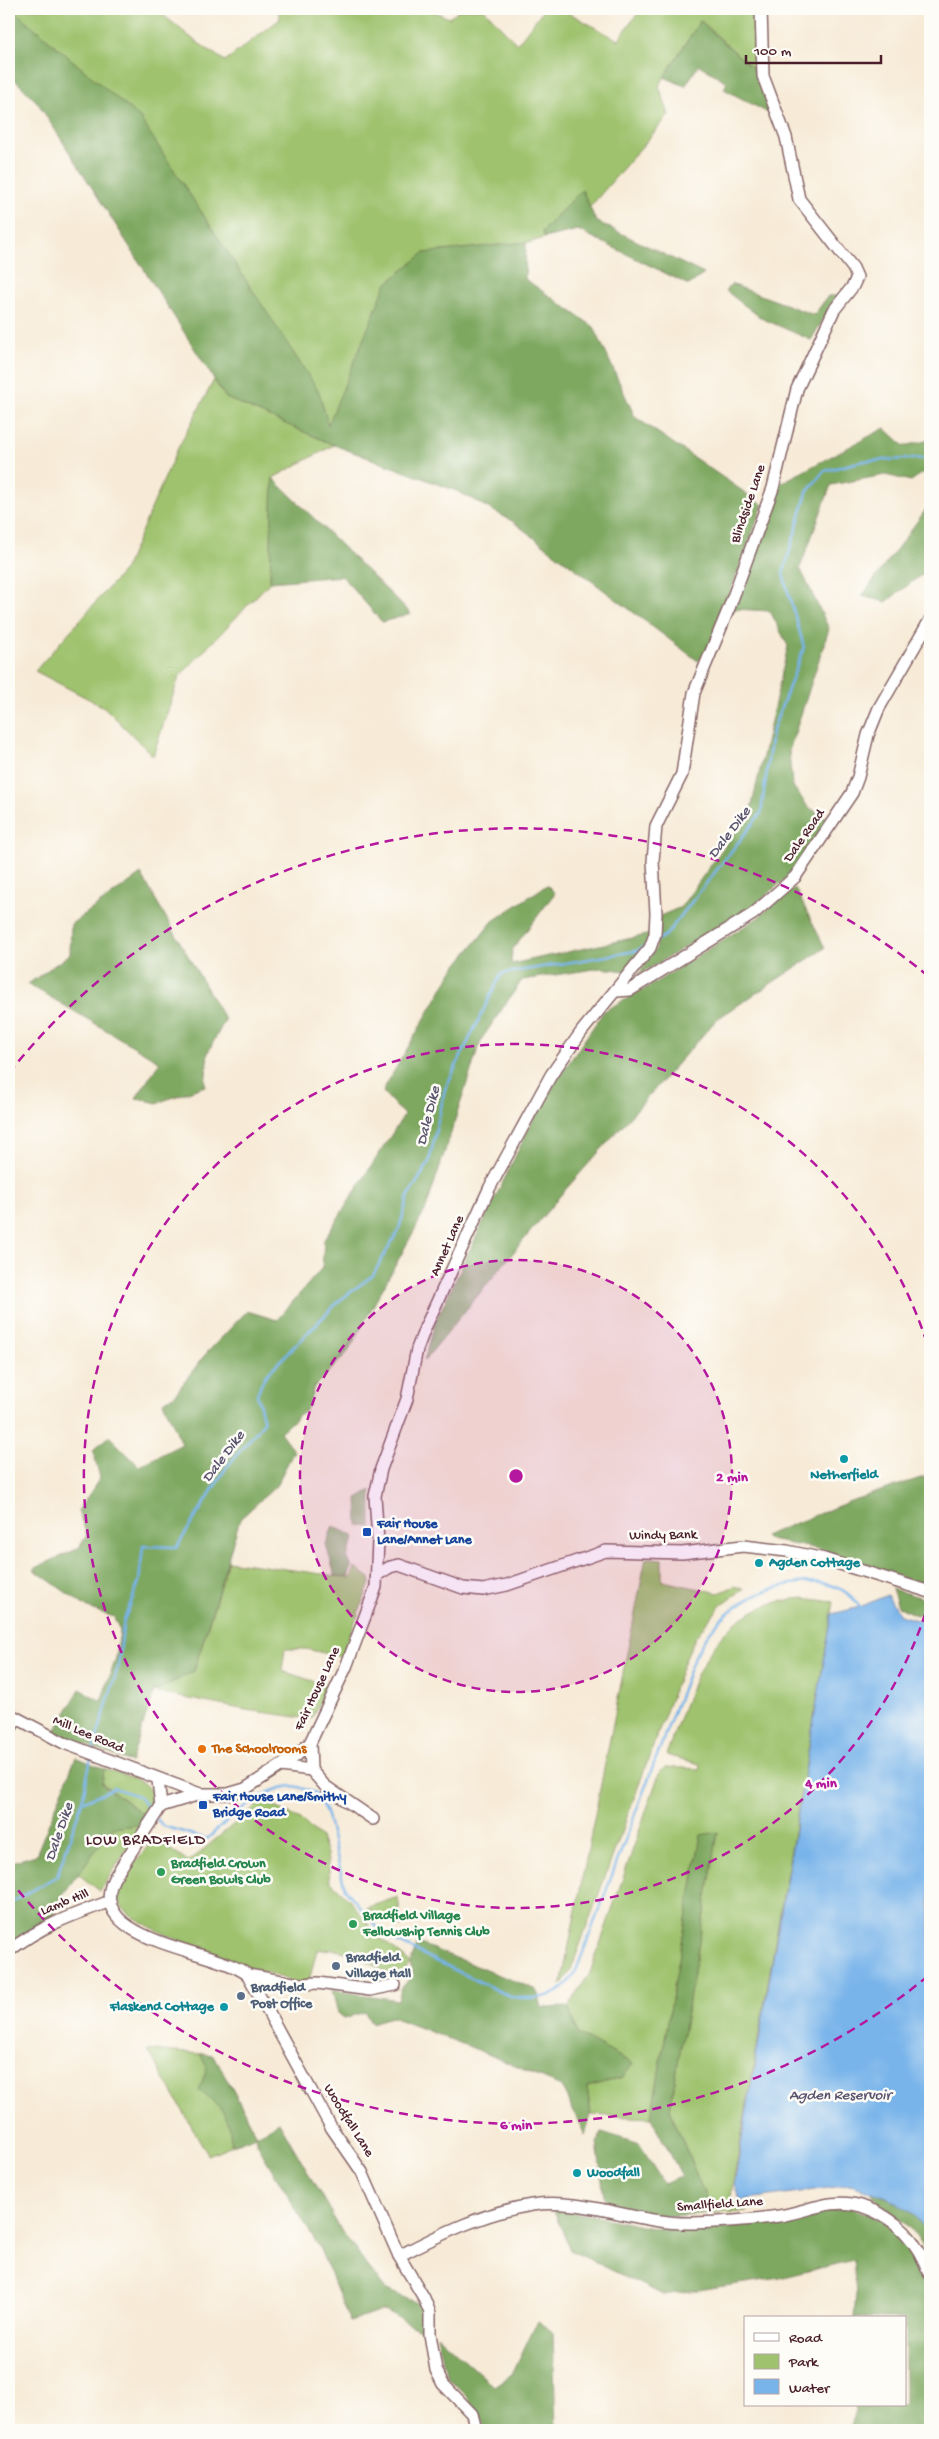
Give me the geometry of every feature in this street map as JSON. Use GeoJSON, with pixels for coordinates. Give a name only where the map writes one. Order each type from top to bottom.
{"type":"FeatureCollection","features":[{"type":"Feature","properties":{"kind":"street","name":"Blindside Lane"},"geometry":{"type":"LineString","coordinates":[[617,991],[650,948],[655,934],[656,913],[653,861],[656,826],[682,774],[694,693],[729,608],[773,488],[797,389],[834,310],[853,286],[857,277],[853,268],[799,199],[786,137],[763,76],[761,9]]}},
{"type":"Feature","properties":{"kind":"street","name":"Dale Road"},"geometry":{"type":"LineString","coordinates":[[617,991],[630,990],[753,914],[795,877],[852,793],[858,777],[868,735],[879,708],[930,620]]}},
{"type":"Feature","properties":{"kind":"street","name":"Annet Lane"},"geometry":{"type":"LineString","coordinates":[[378,1546],[375,1496],[379,1478],[407,1399],[417,1349],[425,1328],[490,1187],[537,1100],[576,1038],[617,991]]}},
{"type":"Feature","properties":{"kind":"street","name":"Windy Bank"},"geometry":{"type":"LineString","coordinates":[[378,1546],[399,1565],[463,1588],[483,1590],[507,1585],[606,1552],[682,1553],[743,1546],[773,1549],[824,1559],[930,1592]]}},
{"type":"Feature","properties":{"kind":"street","name":"Fair House Lane"},"geometry":{"type":"LineString","coordinates":[[158,1780],[200,1794],[228,1794],[245,1788],[282,1766],[310,1743],[346,1668],[376,1587],[378,1546]]}},
{"type":"Feature","properties":{"kind":"street"},"geometry":{"type":"LineString","coordinates":[[378,1575],[390,1567],[399,1565]]}},
{"type":"Feature","properties":{"kind":"street"},"geometry":{"type":"LineString","coordinates":[[9,1732],[13,1716]]}},
{"type":"Feature","properties":{"kind":"street","name":"Mill Lee Road"},"geometry":{"type":"LineString","coordinates":[[13,1716],[64,1743],[158,1780]]}},
{"type":"Feature","properties":{"kind":"street"},"geometry":{"type":"LineString","coordinates":[[310,1743],[311,1770],[325,1786],[373,1819]]}},
{"type":"Feature","properties":{"kind":"street"},"geometry":{"type":"LineString","coordinates":[[282,1766],[311,1770]]}},
{"type":"Feature","properties":{"kind":"street"},"geometry":{"type":"LineString","coordinates":[[158,1780],[160,1808],[108,1890],[108,1902],[120,1920],[139,1932],[171,1947],[228,1964],[248,1975],[299,1984],[318,1983],[370,1990],[395,1985]]}},
{"type":"Feature","properties":{"kind":"street"},"geometry":{"type":"LineString","coordinates":[[160,1808],[200,1794]]}},
{"type":"Feature","properties":{"kind":"street","name":"Lamb Hill"},"geometry":{"type":"LineString","coordinates":[[9,1951],[30,1934],[68,1916],[108,1902]]}},
{"type":"Feature","properties":{"kind":"street","name":"Woodfall Lane"},"geometry":{"type":"LineString","coordinates":[[248,1975],[332,2127],[362,2172],[399,2256],[424,2298],[430,2313],[430,2334],[436,2370],[443,2384],[472,2414],[476,2430]]}},
{"type":"Feature","properties":{"kind":"street","name":"Smallfield Lane"},"geometry":{"type":"LineString","coordinates":[[399,2256],[496,2212],[534,2205],[559,2204],[674,2224],[782,2215],[838,2203],[861,2206],[890,2220],[905,2232],[922,2254],[930,2275]]}},
{"type":"Feature","properties":{"kind":"green space"},"geometry":{"type":"Polygon","coordinates":[[[9,9],[12,9],[140,118],[319,392],[328,425],[386,284],[424,253],[526,242],[525,279],[594,327],[635,417],[763,505],[707,653],[698,661],[512,521],[459,492],[334,445],[226,398],[38,103],[9,74],[9,9]]]}},
{"type":"Feature","properties":{"kind":"green space"},"geometry":{"type":"Polygon","coordinates":[[[12,9],[156,9],[194,40],[225,61],[280,19],[278,9],[428,9],[449,18],[460,9],[484,9],[517,44],[544,9],[562,9],[618,40],[641,9],[756,9],[759,74],[701,21],[659,86],[669,115],[590,207],[582,191],[542,231],[544,238],[531,242],[424,253],[328,426],[140,118],[12,9]]]}},
{"type":"Feature","properties":{"kind":"green space"},"geometry":{"type":"Polygon","coordinates":[[[700,21],[759,74],[772,115],[724,89],[727,82],[699,65],[685,86],[664,77],[700,21]]]}},
{"type":"Feature","properties":{"kind":"green space"},"geometry":{"type":"Polygon","coordinates":[[[582,190],[596,221],[704,274],[689,285],[578,230],[544,238],[542,231],[582,190]]]}},
{"type":"Feature","properties":{"kind":"green space"},"geometry":{"type":"Polygon","coordinates":[[[731,284],[814,315],[828,296],[837,296],[811,340],[761,318],[726,291],[731,284]]]}},
{"type":"Feature","properties":{"kind":"green space"},"geometry":{"type":"Polygon","coordinates":[[[214,380],[226,398],[334,445],[273,478],[270,582],[179,677],[153,756],[104,707],[35,671],[125,569],[176,452],[214,380]]]}},
{"type":"Feature","properties":{"kind":"green space"},"geometry":{"type":"Polygon","coordinates":[[[885,428],[904,446],[930,440],[930,468],[911,481],[885,475],[831,485],[800,568],[829,629],[789,751],[792,785],[808,807],[830,820],[793,873],[749,909],[638,975],[656,948],[660,916],[681,907],[751,809],[788,646],[770,611],[733,609],[779,484],[885,428]]]}},
{"type":"Feature","properties":{"kind":"green space"},"geometry":{"type":"Polygon","coordinates":[[[273,478],[411,614],[382,622],[342,576],[270,582],[273,478]]]}},
{"type":"Feature","properties":{"kind":"green space"},"geometry":{"type":"Polygon","coordinates":[[[930,504],[930,568],[886,602],[862,596],[930,504]]]}},
{"type":"Feature","properties":{"kind":"green space"},"geometry":{"type":"Polygon","coordinates":[[[141,874],[225,1020],[208,1052],[205,1086],[157,1103],[136,1098],[160,1062],[28,984],[70,954],[71,924],[141,874]]]}},
{"type":"Feature","properties":{"kind":"green space"},"geometry":{"type":"Polygon","coordinates":[[[547,885],[555,893],[512,950],[511,964],[651,934],[648,948],[626,971],[601,968],[522,980],[481,1040],[426,1209],[348,1352],[314,1387],[308,1407],[280,1432],[294,1451],[276,1486],[240,1519],[194,1671],[154,1692],[131,1762],[54,1733],[80,1689],[101,1701],[116,1658],[120,1631],[114,1617],[88,1608],[33,1569],[79,1548],[87,1535],[78,1511],[100,1478],[93,1450],[109,1436],[139,1466],[182,1444],[163,1402],[174,1396],[203,1357],[247,1311],[277,1320],[322,1268],[324,1240],[404,1115],[383,1092],[386,1085],[453,970],[493,921],[547,885]]]}},
{"type":"Feature","properties":{"kind":"green space"},"geometry":{"type":"Polygon","coordinates":[[[795,888],[825,948],[717,1019],[559,1197],[424,1361],[436,1320],[528,1130],[543,1101],[604,1011],[650,986],[756,919],[795,888]]]}},
{"type":"Feature","properties":{"kind":"green space"},"geometry":{"type":"Polygon","coordinates":[[[930,1475],[930,1586],[844,1560],[819,1549],[769,1540],[764,1536],[853,1500],[930,1475]]]}},
{"type":"Feature","properties":{"kind":"green space"},"geometry":{"type":"Polygon","coordinates":[[[371,1490],[371,1527],[358,1525],[357,1498],[371,1490]]]}},
{"type":"Feature","properties":{"kind":"green space"},"geometry":{"type":"Polygon","coordinates":[[[333,1526],[355,1537],[347,1557],[352,1567],[348,1577],[335,1576],[326,1544],[333,1526]]]}},
{"type":"Feature","properties":{"kind":"green space"},"geometry":{"type":"Polygon","coordinates":[[[646,1558],[662,1559],[662,1581],[719,1593],[735,1586],[744,1589],[722,1604],[696,1636],[686,1657],[570,1972],[561,1985],[646,1558]]]}},
{"type":"Feature","properties":{"kind":"green space"},"geometry":{"type":"Polygon","coordinates":[[[228,1561],[351,1578],[355,1568],[370,1578],[370,1583],[341,1657],[306,1649],[285,1649],[282,1671],[328,1686],[311,1719],[246,1710],[154,1692],[194,1671],[228,1561]]]}},
{"type":"Feature","properties":{"kind":"green space"},"geometry":{"type":"Polygon","coordinates":[[[892,1589],[930,1600],[930,1618],[913,1614],[898,1606],[892,1589]]]}},
{"type":"Feature","properties":{"kind":"green space"},"geometry":{"type":"Polygon","coordinates":[[[803,1598],[834,1602],[731,2196],[747,2212],[712,2213],[670,2110],[718,1833],[701,1835],[651,2118],[591,2115],[587,2087],[623,2077],[633,2064],[578,2034],[568,2007],[590,1973],[660,1771],[667,1767],[699,1769],[700,1764],[666,1755],[697,1675],[710,1652],[726,1632],[746,1615],[772,1604],[803,1598]]]}},
{"type":"Feature","properties":{"kind":"green space"},"geometry":{"type":"Polygon","coordinates":[[[76,1757],[104,1769],[102,1784],[143,1814],[138,1825],[112,1828],[61,1897],[55,1914],[9,1944],[9,1863],[36,1855],[76,1757]]]}},
{"type":"Feature","properties":{"kind":"green space"},"geometry":{"type":"Polygon","coordinates":[[[104,1769],[144,1784],[154,1796],[156,1805],[100,1891],[78,1874],[112,1828],[137,1825],[143,1814],[102,1783],[104,1769]]]}},
{"type":"Feature","properties":{"kind":"green space"},"geometry":{"type":"Polygon","coordinates":[[[263,1800],[301,1820],[321,1838],[327,1854],[330,1881],[349,1899],[376,1934],[410,1963],[397,1980],[360,1957],[328,1949],[317,1950],[309,1981],[298,1983],[229,1960],[169,1936],[143,1923],[125,1911],[118,1899],[121,1885],[154,1838],[188,1862],[263,1800]]]}},
{"type":"Feature","properties":{"kind":"green space"},"geometry":{"type":"Polygon","coordinates":[[[718,1832],[670,2110],[712,2213],[667,2216],[605,2204],[597,2143],[602,2132],[639,2144],[664,2184],[682,2176],[651,2118],[701,1835],[718,1832]]]}},
{"type":"Feature","properties":{"kind":"green space"},"geometry":{"type":"Polygon","coordinates":[[[398,1897],[402,1928],[366,1908],[398,1897]]]}},
{"type":"Feature","properties":{"kind":"green space"},"geometry":{"type":"Polygon","coordinates":[[[418,1943],[537,1990],[541,2008],[568,2007],[578,2034],[633,2064],[623,2077],[587,2087],[591,2115],[585,2135],[561,2086],[483,2052],[392,2017],[371,2023],[365,2012],[344,2018],[338,2013],[332,1990],[398,2000],[401,1989],[413,1974],[410,1963],[418,1943]]]}},
{"type":"Feature","properties":{"kind":"green space"},"geometry":{"type":"Polygon","coordinates":[[[148,2050],[214,2055],[257,2135],[208,2155],[148,2050]]]}},
{"type":"Feature","properties":{"kind":"green space"},"geometry":{"type":"Polygon","coordinates":[[[200,2054],[214,2055],[257,2135],[279,2122],[342,2232],[385,2289],[423,2306],[425,2332],[384,2310],[350,2322],[319,2247],[256,2143],[257,2136],[231,2145],[227,2118],[220,2107],[199,2090],[207,2068],[200,2054]]]}},
{"type":"Feature","properties":{"kind":"green space"},"geometry":{"type":"Polygon","coordinates":[[[871,2191],[905,2207],[920,2219],[931,2237],[930,2261],[913,2232],[880,2204],[871,2191]]]}},
{"type":"Feature","properties":{"kind":"green space"},"geometry":{"type":"Polygon","coordinates":[[[848,2207],[888,2224],[901,2234],[917,2259],[924,2281],[928,2306],[931,2332],[930,2430],[849,2430],[856,2412],[855,2406],[906,2406],[906,2316],[854,2316],[856,2294],[853,2260],[779,2278],[663,2295],[570,2250],[554,2210],[676,2231],[713,2230],[752,2225],[848,2207]]]}},
{"type":"Feature","properties":{"kind":"green space"},"geometry":{"type":"Polygon","coordinates":[[[537,2321],[553,2332],[556,2430],[484,2430],[482,2418],[465,2394],[447,2377],[437,2335],[494,2386],[512,2374],[537,2321]]]}},
{"type":"Feature","properties":{"kind":"water","name":"Agden Reservoir"},"geometry":{"type":"Polygon","coordinates":[[[887,1595],[900,1615],[930,1624],[930,2235],[912,2213],[887,2197],[851,2185],[741,2200],[734,2186],[832,1614],[860,1607],[887,1595]]]}},
{"type":"Feature","properties":{"kind":"waterway","name":"Dale Dike"},"geometry":{"type":"LineString","coordinates":[[657,940],[666,935],[761,813],[772,732],[804,647],[783,574],[807,492],[824,471],[863,461],[930,458]]}},
{"type":"Feature","properties":{"kind":"waterway","name":"Dale Dike"},"geometry":{"type":"LineString","coordinates":[[93,1750],[118,1667],[124,1620],[139,1582],[143,1546],[177,1547],[226,1468],[264,1422],[257,1394],[265,1376],[339,1301],[373,1275],[399,1229],[408,1197],[429,1162],[445,1089],[501,974],[636,951],[645,946]]}},
{"type":"Feature","properties":{"kind":"waterway"},"geometry":{"type":"LineString","coordinates":[[157,1819],[163,1826],[207,1839],[246,1806],[268,1793],[292,1786],[315,1793],[326,1812],[345,1889],[385,1936],[511,1997],[531,1998],[548,1996],[564,1987],[576,1971],[693,1660],[713,1628],[723,1617],[743,1602],[778,1587],[798,1583],[817,1583],[834,1586],[849,1595],[861,1609]]}},
{"type":"Feature","properties":{"kind":"waterway","name":"Dale Dike"},"geometry":{"type":"LineString","coordinates":[[9,1904],[57,1876],[82,1802],[91,1757]]}},
{"type":"Feature","properties":{"kind":"waterway"},"geometry":{"type":"LineString","coordinates":[[82,1802],[114,1788],[138,1796],[152,1813]]}},
{"type":"Feature","properties":{"kind":"place","name":"Netherfield"},"geometry":{"type":"Point","coordinates":[844,1459]}},
{"type":"Feature","properties":{"kind":"place","name":"Fair House Lane/Annet Lane"},"geometry":{"type":"Point","coordinates":[367,1532]}},
{"type":"Feature","properties":{"kind":"place","name":"Agden Cottage"},"geometry":{"type":"Point","coordinates":[759,1563]}},
{"type":"Feature","properties":{"kind":"place","name":"The Schoolrooms"},"geometry":{"type":"Point","coordinates":[202,1749]}},
{"type":"Feature","properties":{"kind":"place","name":"Fair House Lane/Smithy Bridge Road"},"geometry":{"type":"Point","coordinates":[203,1805]}},
{"type":"Feature","properties":{"kind":"place","name":"Bradfield Crown Green Bowls Club"},"geometry":{"type":"Point","coordinates":[161,1872]}},
{"type":"Feature","properties":{"kind":"place","name":"Bradfield Village Fellowship Tennis Club"},"geometry":{"type":"Point","coordinates":[353,1924]}},
{"type":"Feature","properties":{"kind":"place","name":"Bradfield Village Hall"},"geometry":{"type":"Point","coordinates":[336,1966]}},
{"type":"Feature","properties":{"kind":"place","name":"Bradfield Post Office"},"geometry":{"type":"Point","coordinates":[241,1996]}},
{"type":"Feature","properties":{"kind":"place","name":"Flaskend Cottage"},"geometry":{"type":"Point","coordinates":[224,2007]}},
{"type":"Feature","properties":{"kind":"place","name":"Woodfall"},"geometry":{"type":"Point","coordinates":[577,2173]}},
{"type":"Feature","properties":{"kind":"district","name":"LOW BRADFIELD"},"geometry":{"type":"Point","coordinates":[146,1841]}}]}
